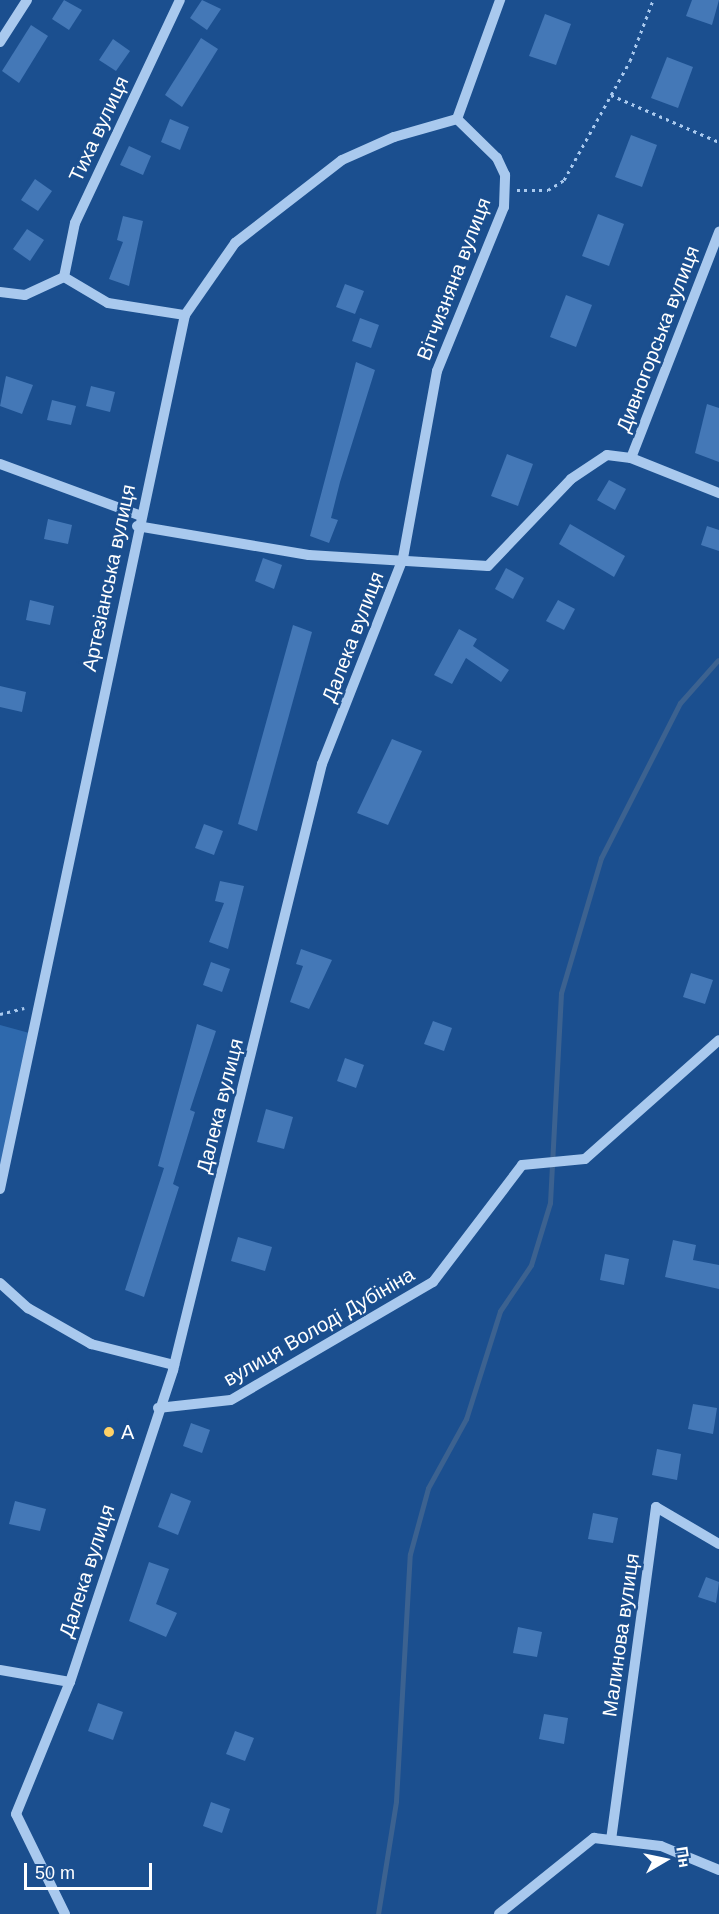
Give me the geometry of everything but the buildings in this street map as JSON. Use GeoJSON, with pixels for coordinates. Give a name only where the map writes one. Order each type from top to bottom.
{"type":"FeatureCollection","features":[{"type":"Feature","properties":{"kind":"street"},"geometry":{"type":"LineString","coordinates":[[0,42],[27,0]]}},
{"type":"Feature","properties":{"kind":"street","name":"Тиха вулиця"},"geometry":{"type":"LineString","coordinates":[[64,277],[75,224],[180,0]]}},
{"type":"Feature","properties":{"kind":"street"},"geometry":{"type":"LineString","coordinates":[[458,119],[500,0]]}},
{"type":"Feature","properties":{"kind":"street","name":"Вітчизняна вулиця"},"geometry":{"type":"LineString","coordinates":[[403,558],[437,371],[504,207],[506,190],[497,158],[458,119]]}},
{"type":"Feature","properties":{"kind":"street","name":"Артезіанська вулиця"},"geometry":{"type":"LineString","coordinates":[[0,1189],[184,315],[235,243],[342,160],[393,137],[458,119]]}},
{"type":"Feature","properties":{"kind":"street","name":"Дивногорська вулиця"},"geometry":{"type":"LineString","coordinates":[[631,458],[719,232]]}},
{"type":"Feature","properties":{"kind":"street"},"geometry":{"type":"LineString","coordinates":[[0,292],[25,295],[64,277],[108,303],[184,315]]}},
{"type":"Feature","properties":{"kind":"street","name":"Далека вулиця"},"geometry":{"type":"LineString","coordinates":[[65,1914],[16,1814],[70,1682],[174,1365],[322,764],[403,558],[488,566],[571,479],[607,455],[631,458]]}},
{"type":"Feature","properties":{"kind":"street"},"geometry":{"type":"LineString","coordinates":[[631,458],[719,494]]}},
{"type":"Feature","properties":{"kind":"street"},"geometry":{"type":"LineString","coordinates":[[0,464],[139,521],[309,555],[403,558]]}},
{"type":"Feature","properties":{"kind":"street","name":"вулиця Володі Дубініна"},"geometry":{"type":"LineString","coordinates":[[158,1408],[231,1400],[433,1282],[522,1165],[585,1159],[719,1040]]}},
{"type":"Feature","properties":{"kind":"street"},"geometry":{"type":"LineString","coordinates":[[0,1283],[28,1308],[91,1344],[174,1365]]}},
{"type":"Feature","properties":{"kind":"street","name":"Малинова вулиця"},"geometry":{"type":"LineString","coordinates":[[611,1840],[656,1507],[719,1544]]}},
{"type":"Feature","properties":{"kind":"street"},"geometry":{"type":"LineString","coordinates":[[0,1670],[70,1682]]}},
{"type":"Feature","properties":{"kind":"street"},"geometry":{"type":"LineString","coordinates":[[499,1914],[594,1838],[661,1846],[719,1870]]}},
{"type":"Feature","properties":{"kind":"path"},"geometry":{"type":"LineString","coordinates":[[506,190],[548,190],[564,180],[611,95],[653,0]]}},
{"type":"Feature","properties":{"kind":"path"},"geometry":{"type":"LineString","coordinates":[[611,95],[719,142]]}},
{"type":"Feature","properties":{"kind":"path"},"geometry":{"type":"LineString","coordinates":[[0,1014],[38,1006]]}},
{"type":"Feature","properties":{"kind":"shaded area"},"geometry":{"type":"Polygon","coordinates":[[[0,1025],[33,1034],[0,1189],[0,1025]]]}},
{"type":"Feature","properties":{"kind":"waterway"},"geometry":{"type":"LineString","coordinates":[[378,1914],[396,1801],[410,1554],[428,1488],[466,1419],[500,1311],[531,1265],[550,1203],[561,993],[601,858],[680,703],[718,660]]}},
{"type":"Feature","properties":{"kind":"place","name":"А"},"geometry":{"type":"Point","coordinates":[109,1432]}}]}
